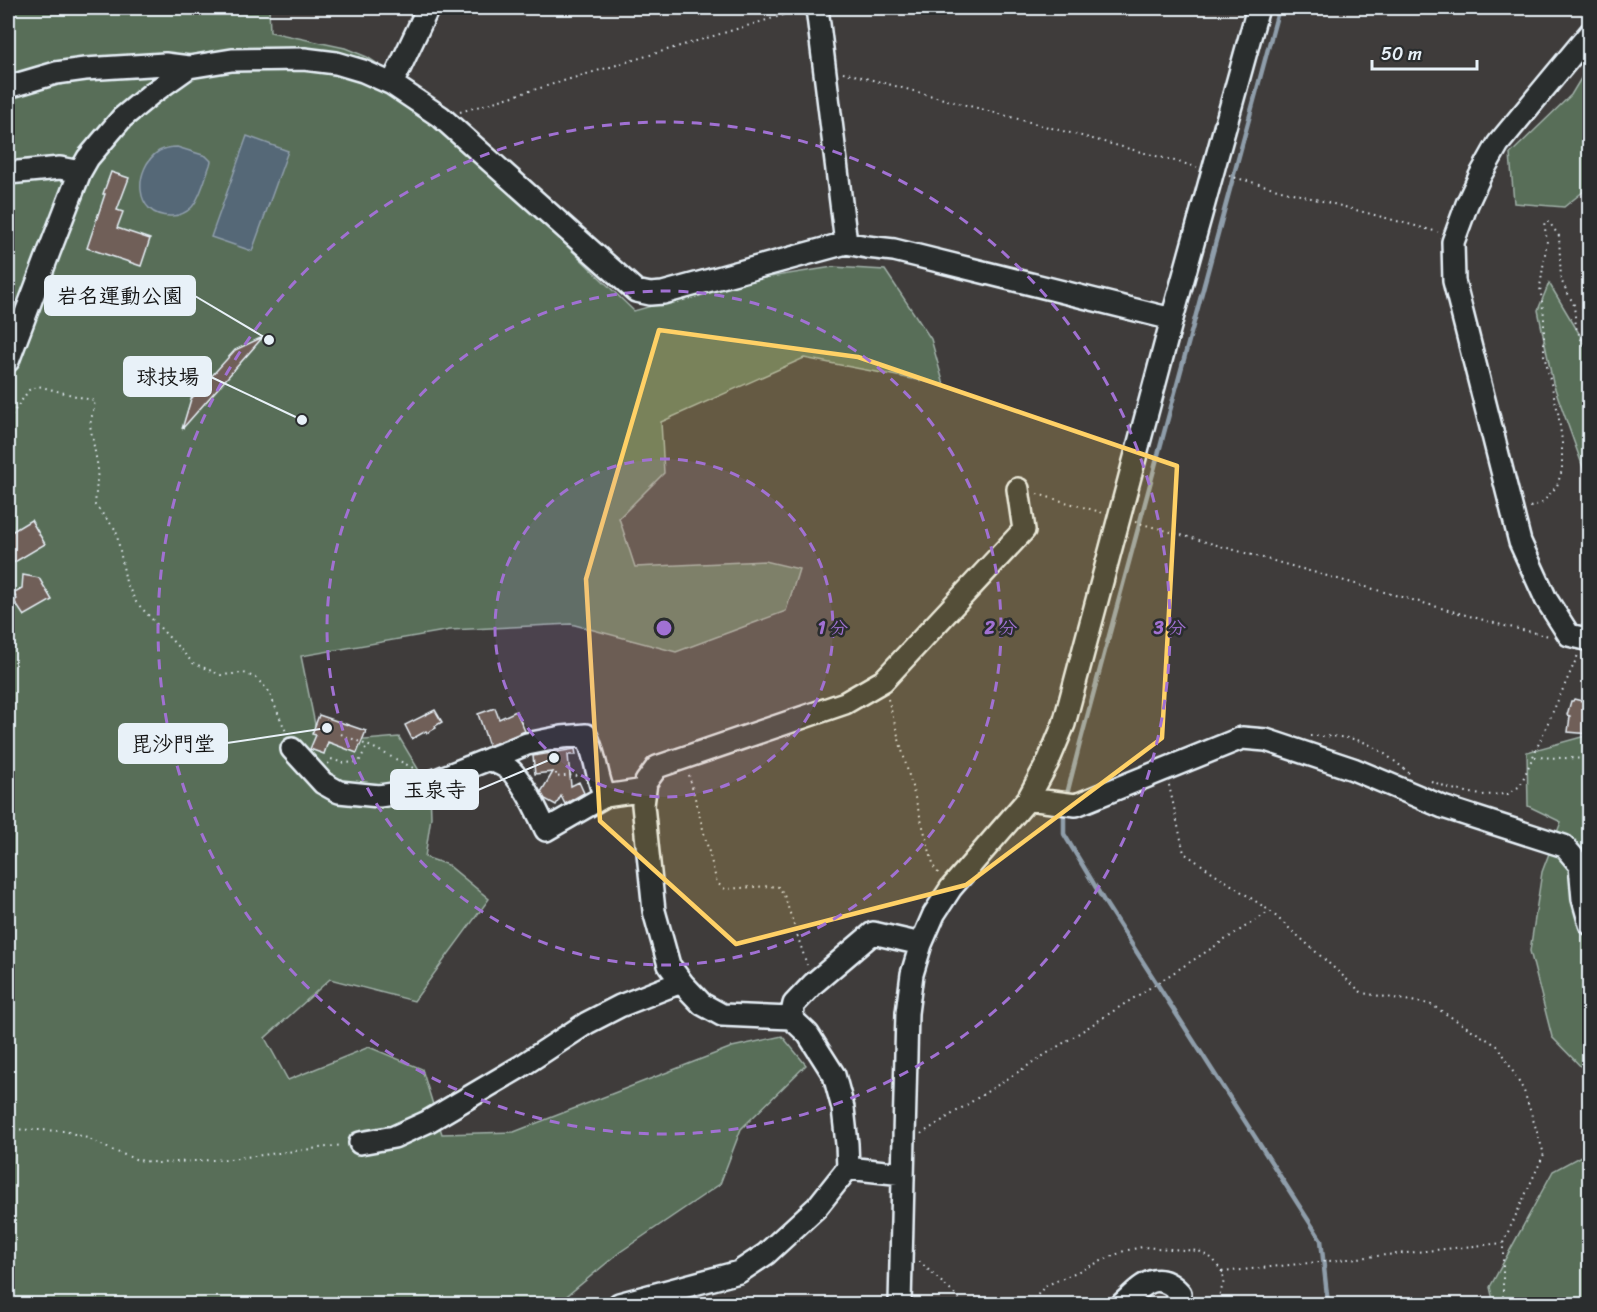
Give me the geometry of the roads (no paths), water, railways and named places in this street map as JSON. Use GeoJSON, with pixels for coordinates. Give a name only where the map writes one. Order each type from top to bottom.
{"type":"FeatureCollection","features":[{"type":"Feature","properties":{"kind":"street"},"geometry":{"type":"LineString","coordinates":[[392,84],[428,8]]}},
{"type":"Feature","properties":{"kind":"street"},"geometry":{"type":"LineString","coordinates":[[817,8],[846,243]]}},
{"type":"Feature","properties":{"kind":"street"},"geometry":{"type":"LineString","coordinates":[[900,1305],[907,1013],[912,974],[921,944],[934,914],[951,888],[1028,799],[1048,762],[1064,724],[1258,8]]}},
{"type":"Feature","properties":{"kind":"street"},"geometry":{"type":"LineString","coordinates":[[1582,638],[1546,599],[1520,542],[1454,281],[1453,242],[1476,185],[1498,144],[1590,33]]}},
{"type":"Feature","properties":{"kind":"street"},"geometry":{"type":"LineString","coordinates":[[8,87],[56,73],[85,69],[165,64],[189,67],[232,60],[304,59],[336,63],[363,71],[392,84],[441,117],[636,291],[650,294],[663,293],[846,243],[867,248],[894,250],[1172,319]]}},
{"type":"Feature","properties":{"kind":"street"},"geometry":{"type":"LineString","coordinates":[[8,361],[80,172],[88,158],[122,118],[189,67]]}},
{"type":"Feature","properties":{"kind":"street"},"geometry":{"type":"LineString","coordinates":[[8,173],[60,168],[80,172]]}},
{"type":"Feature","properties":{"kind":"street"},"geometry":{"type":"LineString","coordinates":[[619,1305],[739,1272],[766,1254],[817,1207],[848,1168],[843,1108],[834,1075],[808,1034],[791,1018],[722,1016],[702,1004],[669,965],[654,911],[643,805],[646,782],[657,767],[845,703],[883,681],[1024,530],[1017,489]]}},
{"type":"Feature","properties":{"kind":"street"},"geometry":{"type":"LineString","coordinates":[[292,749],[323,783],[339,792],[379,796],[406,792],[527,744],[586,735],[603,790]]}},
{"type":"Feature","properties":{"kind":"street"},"geometry":{"type":"LineString","coordinates":[[1028,799],[1076,805],[1242,738],[1266,740],[1353,769],[1443,807],[1563,846],[1580,866],[1583,899],[1590,924]]}},
{"type":"Feature","properties":{"kind":"street"},"geometry":{"type":"LineString","coordinates":[[489,759],[514,773],[535,806],[546,830],[603,790],[645,790]]}},
{"type":"Feature","properties":{"kind":"street"},"geometry":{"type":"LineString","coordinates":[[791,1018],[795,1004],[813,984],[873,933],[921,944]]}},
{"type":"Feature","properties":{"kind":"street"},"geometry":{"type":"LineString","coordinates":[[360,1143],[394,1137],[427,1122],[520,1067],[586,1023],[620,1006],[681,981]]}},
{"type":"Feature","properties":{"kind":"street"},"geometry":{"type":"LineString","coordinates":[[848,1168],[903,1174]]}},
{"type":"Feature","properties":{"kind":"street"},"geometry":{"type":"LineString","coordinates":[[1122,1305],[1148,1282],[1163,1281],[1174,1286],[1180,1293],[1179,1305]]}},
{"type":"Feature","properties":{"kind":"water"},"geometry":{"type":"Polygon","coordinates":[[[247,136],[288,151],[252,251],[211,237],[247,136]]]}},
{"type":"Feature","properties":{"kind":"water"},"geometry":{"type":"Polygon","coordinates":[[[177,147],[206,156],[211,161],[210,165],[200,193],[192,207],[176,215],[159,214],[149,209],[144,200],[141,179],[150,159],[159,151],[177,147]]]}},
{"type":"Feature","properties":{"kind":"waterway"},"geometry":{"type":"LineString","coordinates":[[1066,798],[1279,8]]}},
{"type":"Feature","properties":{"kind":"waterway"},"geometry":{"type":"LineString","coordinates":[[1064,809],[1064,834],[1104,901],[1321,1240],[1328,1304]]}},
{"type":"Feature","properties":{"kind":"place","name":"岩名運動公園"},"geometry":{"type":"Point","coordinates":[269,340]}},
{"type":"Feature","properties":{"kind":"place","name":"球技場"},"geometry":{"type":"Point","coordinates":[302,420]}},
{"type":"Feature","properties":{"kind":"place","name":"毘沙門堂"},"geometry":{"type":"Point","coordinates":[327,728]}},
{"type":"Feature","properties":{"kind":"place","name":"玉泉寺"},"geometry":{"type":"Point","coordinates":[554,758]}}]}
